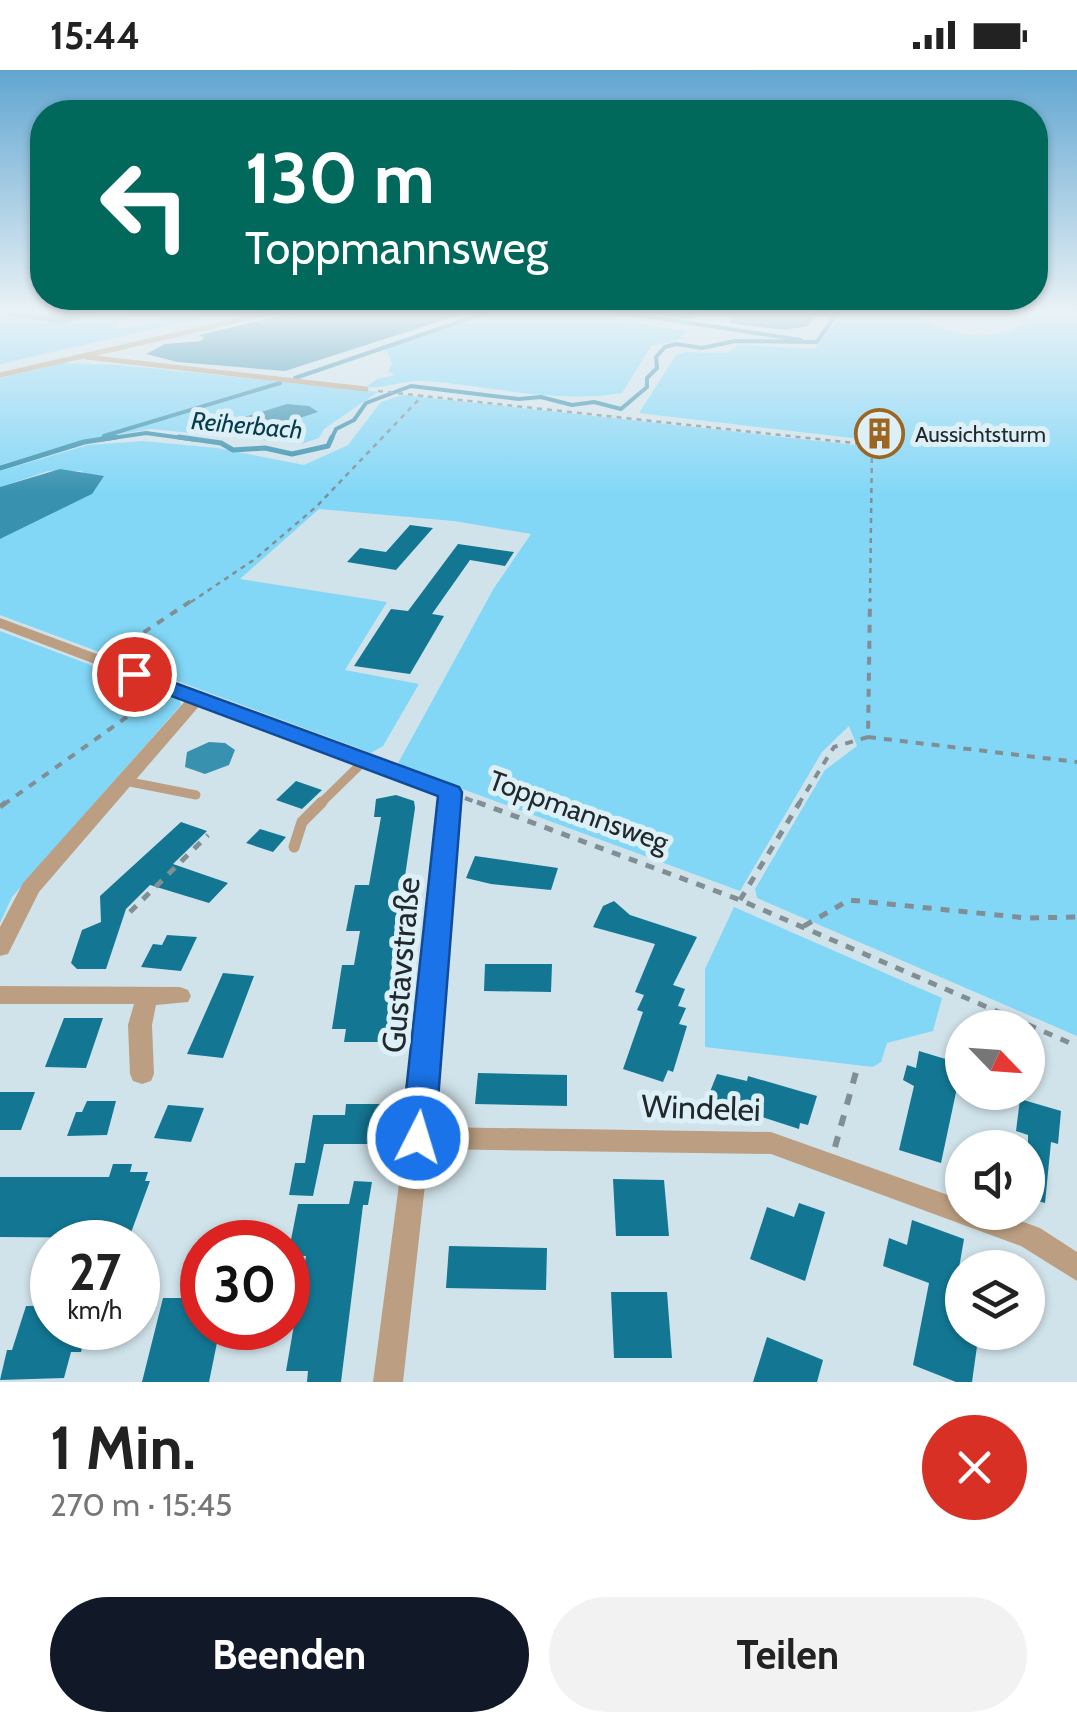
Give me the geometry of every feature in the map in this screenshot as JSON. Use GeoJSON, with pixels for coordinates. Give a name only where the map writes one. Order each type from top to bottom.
{"type":"FeatureCollection","features":[{"type":"Feature","properties":{"kind":"street","name":"Toppmannsweg"},"geometry":{"type":"LineString","coordinates":[[0,623],[450,792]]}},
{"type":"Feature","properties":{"kind":"street"},"geometry":{"type":"LineString","coordinates":[[0,948],[24,896],[196,698]]}},
{"type":"Feature","properties":{"kind":"street","name":"Gustavstraße"},"geometry":{"type":"LineString","coordinates":[[388,1382],[418,1138],[450,792]]}},
{"type":"Feature","properties":{"kind":"street"},"geometry":{"type":"LineString","coordinates":[[0,995],[180,996]]}},
{"type":"Feature","properties":{"kind":"street"},"geometry":{"type":"LineString","coordinates":[[142,1074],[140,1025],[147,996]]}},
{"type":"Feature","properties":{"kind":"street","name":"Windelei"},"geometry":{"type":"LineString","coordinates":[[418,1138],[771,1144],[1030,1237],[1077,1268]]}},
{"type":"Feature","properties":{"kind":"lane"},"geometry":{"type":"LineString","coordinates":[[218,371],[366,388]]}},
{"type":"Feature","properties":{"kind":"lane"},"geometry":{"type":"LineString","coordinates":[[294,847],[302,822],[365,760]]}},
{"type":"Feature","properties":{"kind":"lane"},"geometry":{"type":"LineString","coordinates":[[124,781],[196,796]]}},
{"type":"Feature","properties":{"kind":"path"},"geometry":{"type":"LineString","coordinates":[[366,388],[872,444],[868,738]]}},
{"type":"Feature","properties":{"kind":"path"},"geometry":{"type":"LineString","coordinates":[[100,661],[256,559],[317,506],[423,396]]}},
{"type":"Feature","properties":{"kind":"path"},"geometry":{"type":"LineString","coordinates":[[0,807],[124,723],[168,687]]}},
{"type":"Feature","properties":{"kind":"path"},"geometry":{"type":"LineString","coordinates":[[740,900],[834,747],[868,738],[1077,762]]}},
{"type":"Feature","properties":{"kind":"path","name":"Toppmannsweg"},"geometry":{"type":"LineString","coordinates":[[450,792],[740,900],[1077,1046]]}},
{"type":"Feature","properties":{"kind":"path"},"geometry":{"type":"LineString","coordinates":[[130,912],[208,836]]}},
{"type":"Feature","properties":{"kind":"path"},"geometry":{"type":"LineString","coordinates":[[802,928],[849,900],[1026,918],[1077,917]]}},
{"type":"Feature","properties":{"kind":"path"},"geometry":{"type":"LineString","coordinates":[[830,1165],[858,1065]]}},
{"type":"Feature","properties":{"kind":"shaded area"},"geometry":{"type":"Polygon","coordinates":[[[28,371],[180,371],[378,392],[324,429],[319,438],[301,444],[151,429],[80,441],[0,465],[0,378],[28,371]]]}},
{"type":"Feature","properties":{"kind":"shaded area"},"geometry":{"type":"Polygon","coordinates":[[[388,371],[635,371],[622,393],[598,396],[549,395],[419,381],[366,387],[377,379],[395,375],[388,371]]]}},
{"type":"Feature","properties":{"kind":"shaded area"},"geometry":{"type":"Polygon","coordinates":[[[666,371],[1077,371],[1077,1036],[1045,1022],[1045,1010],[1017,1010],[757,898],[755,889],[825,770],[857,746],[849,726],[822,752],[740,891],[397,765],[494,588],[531,534],[454,521],[319,509],[240,579],[387,602],[345,670],[419,684],[383,746],[371,753],[0,615],[0,539],[92,494],[82,471],[48,471],[0,487],[0,471],[88,445],[143,441],[217,448],[304,465],[348,445],[381,402],[403,395],[883,448],[886,442],[639,413],[666,371]]]}},
{"type":"Feature","properties":{"kind":"shaded area"},"geometry":{"type":"Polygon","coordinates":[[[0,631],[179,698],[181,705],[12,897],[0,923],[0,631]]]}},
{"type":"Feature","properties":{"kind":"shaded area"},"geometry":{"type":"Polygon","coordinates":[[[734,907],[942,998],[933,1031],[887,1043],[881,1062],[873,1067],[705,1047],[705,969],[734,907]]]}},
{"type":"Feature","properties":{"kind":"water"},"geometry":{"type":"Polygon","coordinates":[[[287,404],[309,406],[318,412],[266,429],[236,427],[232,421],[287,404]]]}},
{"type":"Feature","properties":{"kind":"water"},"geometry":{"type":"Polygon","coordinates":[[[60,469],[104,476],[92,494],[0,539],[0,487],[60,469]]]}},
{"type":"Feature","properties":{"kind":"water"},"geometry":{"type":"Polygon","coordinates":[[[209,742],[225,743],[235,750],[229,765],[205,774],[185,767],[187,752],[209,742]]]}},
{"type":"Feature","properties":{"kind":"building"},"geometry":{"type":"Polygon","coordinates":[[[410,525],[433,528],[396,570],[347,562],[360,548],[386,552],[410,525]]]}},
{"type":"Feature","properties":{"kind":"building"},"geometry":{"type":"Polygon","coordinates":[[[458,544],[514,552],[505,566],[470,560],[432,614],[444,616],[410,674],[354,666],[391,609],[408,611],[458,544]]]}},
{"type":"Feature","properties":{"kind":"building"},"geometry":{"type":"Polygon","coordinates":[[[296,781],[322,790],[302,809],[276,800],[296,781]]]}},
{"type":"Feature","properties":{"kind":"building"},"geometry":{"type":"Polygon","coordinates":[[[396,795],[414,801],[415,808],[392,965],[390,1042],[344,1042],[346,1029],[332,1029],[342,965],[354,965],[360,931],[346,931],[355,885],[369,885],[381,817],[374,817],[376,799],[396,795]]]}},
{"type":"Feature","properties":{"kind":"building"},"geometry":{"type":"Polygon","coordinates":[[[181,822],[207,831],[173,864],[228,883],[209,903],[150,885],[126,909],[106,969],[77,969],[71,963],[82,930],[101,922],[100,896],[181,822]]]}},
{"type":"Feature","properties":{"kind":"building"},"geometry":{"type":"Polygon","coordinates":[[[260,829],[286,837],[273,852],[246,843],[260,829]]]}},
{"type":"Feature","properties":{"kind":"building"},"geometry":{"type":"Polygon","coordinates":[[[475,856],[558,868],[551,890],[491,884],[466,878],[475,856]]]}},
{"type":"Feature","properties":{"kind":"building"},"geometry":{"type":"Polygon","coordinates":[[[614,901],[630,915],[697,937],[673,985],[685,989],[678,1006],[686,1008],[679,1024],[687,1026],[673,1072],[668,1070],[663,1082],[623,1069],[643,1012],[637,1010],[644,995],[635,992],[655,944],[593,927],[603,906],[614,901]]]}},
{"type":"Feature","properties":{"kind":"building"},"geometry":{"type":"Polygon","coordinates":[[[167,935],[197,937],[181,971],[141,967],[153,944],[162,945],[167,935]]]}},
{"type":"Feature","properties":{"kind":"building"},"geometry":{"type":"Polygon","coordinates":[[[485,964],[552,964],[551,992],[484,991],[485,964]]]}},
{"type":"Feature","properties":{"kind":"building"},"geometry":{"type":"Polygon","coordinates":[[[223,973],[254,976],[223,1058],[187,1054],[223,973]]]}},
{"type":"Feature","properties":{"kind":"building"},"geometry":{"type":"Polygon","coordinates":[[[64,1018],[103,1018],[86,1068],[45,1067],[64,1018]]]}},
{"type":"Feature","properties":{"kind":"building"},"geometry":{"type":"Polygon","coordinates":[[[919,1051],[945,1059],[945,1110],[952,1110],[941,1163],[899,1150],[914,1086],[903,1080],[907,1065],[916,1068],[919,1051]]]}},
{"type":"Feature","properties":{"kind":"building"},"geometry":{"type":"Polygon","coordinates":[[[478,1073],[567,1075],[567,1106],[475,1104],[478,1073]]]}},
{"type":"Feature","properties":{"kind":"building"},"geometry":{"type":"Polygon","coordinates":[[[717,1074],[747,1081],[748,1076],[817,1096],[808,1125],[800,1123],[799,1129],[737,1109],[734,1119],[711,1110],[715,1105],[706,1102],[717,1074]]]}},
{"type":"Feature","properties":{"kind":"building"},"geometry":{"type":"Polygon","coordinates":[[[0,1092],[35,1092],[21,1130],[0,1130],[0,1092]]]}},
{"type":"Feature","properties":{"kind":"building"},"geometry":{"type":"Polygon","coordinates":[[[87,1101],[116,1101],[107,1135],[67,1136],[76,1112],[82,1112],[87,1101]]]}},
{"type":"Feature","properties":{"kind":"building"},"geometry":{"type":"Polygon","coordinates":[[[346,1104],[380,1104],[374,1144],[324,1144],[313,1196],[289,1195],[295,1163],[305,1163],[313,1115],[345,1115],[346,1104]]]}},
{"type":"Feature","properties":{"kind":"building"},"geometry":{"type":"Polygon","coordinates":[[[168,1105],[204,1108],[191,1142],[154,1138],[168,1105]]]}},
{"type":"Feature","properties":{"kind":"building"},"geometry":{"type":"Polygon","coordinates":[[[1045,1106],[1061,1111],[1058,1144],[1051,1142],[1045,1203],[1045,1130],[1016,1130],[1019,1110],[1045,1110],[1045,1106]]]}},
{"type":"Feature","properties":{"kind":"building"},"geometry":{"type":"Polygon","coordinates":[[[113,1164],[132,1164],[130,1172],[148,1172],[145,1181],[150,1181],[136,1220],[30,1220],[30,1237],[0,1237],[0,1177],[109,1177],[113,1164]]]}},
{"type":"Feature","properties":{"kind":"building"},"geometry":{"type":"Polygon","coordinates":[[[613,1179],[664,1180],[669,1236],[616,1236],[613,1179]]]}},
{"type":"Feature","properties":{"kind":"building"},"geometry":{"type":"Polygon","coordinates":[[[354,1181],[372,1182],[368,1205],[363,1205],[341,1382],[307,1382],[308,1371],[286,1371],[290,1350],[310,1350],[310,1220],[295,1220],[298,1204],[349,1204],[354,1181]]]}},
{"type":"Feature","properties":{"kind":"building"},"geometry":{"type":"Polygon","coordinates":[[[799,1203],[825,1212],[805,1281],[750,1259],[767,1207],[794,1217],[799,1203]]]}},
{"type":"Feature","properties":{"kind":"building"},"geometry":{"type":"Polygon","coordinates":[[[912,1220],[964,1239],[962,1250],[945,1250],[945,1350],[976,1350],[972,1382],[956,1382],[913,1365],[929,1283],[883,1266],[889,1238],[907,1245],[912,1220]]]}},
{"type":"Feature","properties":{"kind":"building"},"geometry":{"type":"Polygon","coordinates":[[[449,1246],[547,1248],[546,1290],[446,1288],[449,1246]]]}},
{"type":"Feature","properties":{"kind":"building"},"geometry":{"type":"Polygon","coordinates":[[[611,1292],[667,1292],[672,1358],[614,1358],[611,1292]]]}},
{"type":"Feature","properties":{"kind":"building"},"geometry":{"type":"Polygon","coordinates":[[[163,1298],[180,1298],[180,1350],[216,1350],[209,1382],[142,1382],[150,1350],[160,1350],[163,1298]]]}},
{"type":"Feature","properties":{"kind":"building"},"geometry":{"type":"Polygon","coordinates":[[[26,1306],[30,1306],[30,1350],[82,1350],[71,1352],[64,1378],[0,1380],[7,1350],[12,1350],[26,1306]]]}},
{"type":"Feature","properties":{"kind":"building"},"geometry":{"type":"Polygon","coordinates":[[[767,1337],[823,1360],[817,1382],[753,1382],[767,1337]]]}},
{"type":"Feature","properties":{"kind":"waterway"},"geometry":{"type":"LineString","coordinates":[[295,378],[315,371]]}},
{"type":"Feature","properties":{"kind":"waterway","name":"Reiherbach"},"geometry":{"type":"LineString","coordinates":[[331,440],[336,429],[354,420],[366,403],[411,386],[519,399],[541,397],[572,405],[594,402],[621,409],[647,387],[647,378],[654,371]]}},
{"type":"Feature","properties":{"kind":"waterway"},"geometry":{"type":"LineString","coordinates":[[104,436],[280,383]]}},
{"type":"Feature","properties":{"kind":"waterway","name":"Reiherbach"},"geometry":{"type":"LineString","coordinates":[[99,440],[146,433],[197,440]]}},
{"type":"Feature","properties":{"kind":"waterway","name":"Reiherbach"},"geometry":{"type":"LineString","coordinates":[[0,468],[84,442],[116,437]]}},
{"type":"Feature","properties":{"kind":"waterway","name":"Reiherbach"},"geometry":{"type":"LineString","coordinates":[[179,437],[221,443],[233,450],[265,448],[292,454],[328,446],[332,437]]}},
{"type":"Feature","properties":{"kind":"place","name":"Aussichtsturm"},"geometry":{"type":"Point","coordinates":[880,434]}},
{"type":"Feature","properties":{"kind":"route"},"geometry":{"type":"LineString","coordinates":[[134,674],[450,792],[418,1138]]}}]}
